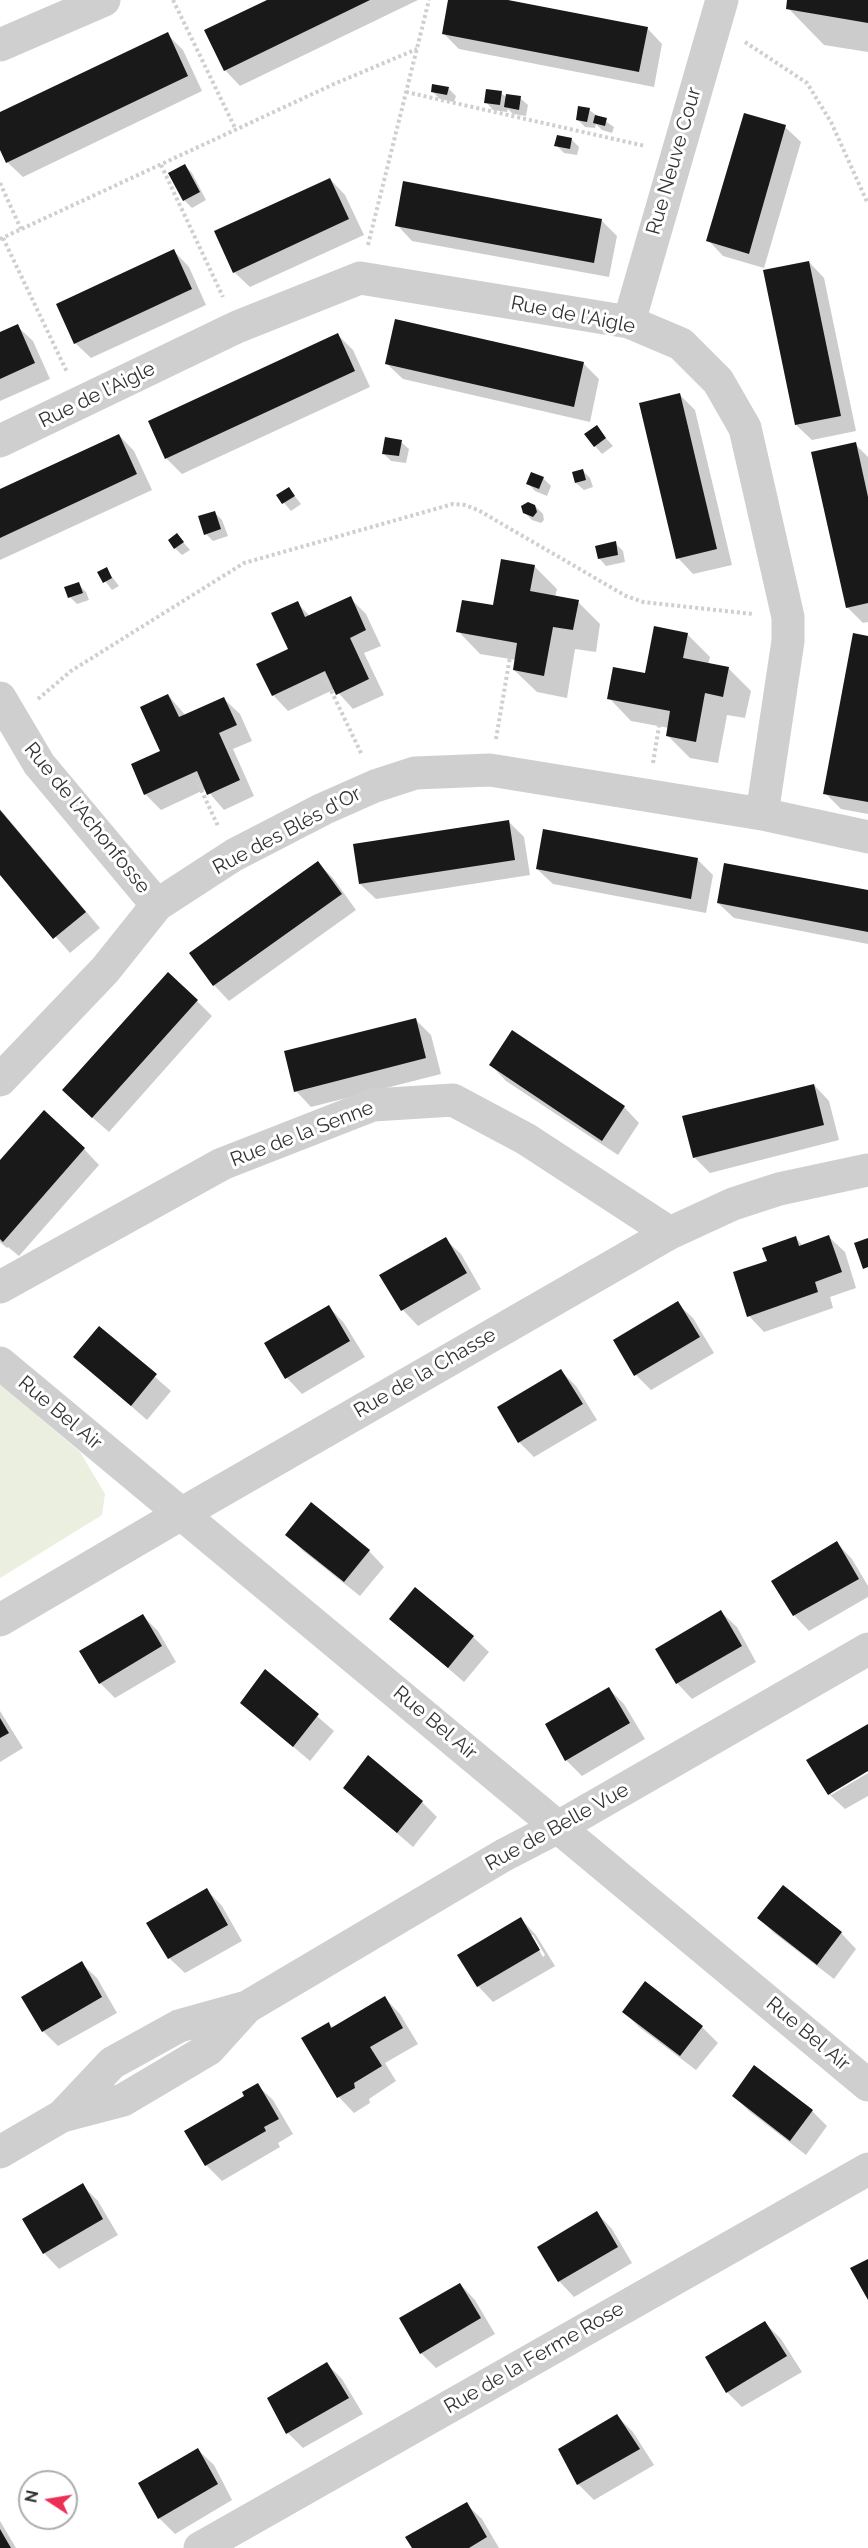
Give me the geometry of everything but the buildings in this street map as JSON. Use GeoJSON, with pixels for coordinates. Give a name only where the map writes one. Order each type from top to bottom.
{"type":"FeatureCollection","features":[{"type":"Feature","properties":{"kind":"street"},"geometry":{"type":"LineString","coordinates":[[0,45],[104,0]]}},
{"type":"Feature","properties":{"kind":"street","name":"Rue Neuve Cour"},"geometry":{"type":"LineString","coordinates":[[628,322],[718,11]]}},
{"type":"Feature","properties":{"kind":"street","name":"Rue de l'Aigle"},"geometry":{"type":"LineString","coordinates":[[0,441],[237,327],[360,278],[628,322],[681,344],[718,381],[744,428],[788,617],[788,641],[762,814]]}},
{"type":"Feature","properties":{"kind":"street","name":"Rue de l'Achonfosse"},"geometry":{"type":"LineString","coordinates":[[0,698],[39,764],[157,905]]}},
{"type":"Feature","properties":{"kind":"street","name":"Rue des Blés d'Or"},"geometry":{"type":"LineString","coordinates":[[0,1080],[105,970],[157,905],[234,855],[323,808],[375,786],[415,773],[490,770],[762,814],[868,837]]}},
{"type":"Feature","properties":{"kind":"street","name":"Rue de la Senne"},"geometry":{"type":"LineString","coordinates":[[0,1287],[222,1164],[373,1105],[453,1100],[526,1139],[670,1233]]}},
{"type":"Feature","properties":{"kind":"street","name":"Rue de la Chasse"},"geometry":{"type":"LineString","coordinates":[[0,1620],[670,1233],[734,1204],[779,1189],[868,1170]]}},
{"type":"Feature","properties":{"kind":"street","name":"Rue Bel Air"},"geometry":{"type":"LineString","coordinates":[[0,1363],[560,1826],[868,2085]]}},
{"type":"Feature","properties":{"kind":"street","name":"Rue de Belle Vue"},"geometry":{"type":"LineString","coordinates":[[0,2152],[62,2116],[112,2063],[178,2026],[247,2007],[504,1856],[868,1649]]}},
{"type":"Feature","properties":{"kind":"street","name":"Rue de la Ferme Rose"},"geometry":{"type":"LineString","coordinates":[[200,2548],[868,2169]]}},
{"type":"Feature","properties":{"kind":"path"},"geometry":{"type":"LineString","coordinates":[[172,0],[236,129]]}},
{"type":"Feature","properties":{"kind":"path"},"geometry":{"type":"LineString","coordinates":[[360,278],[429,0]]}},
{"type":"Feature","properties":{"kind":"path"},"geometry":{"type":"LineString","coordinates":[[718,11],[807,83],[831,122],[868,204]]}},
{"type":"Feature","properties":{"kind":"path"},"geometry":{"type":"LineString","coordinates":[[81,402],[1,238],[236,129],[417,49]]}},
{"type":"Feature","properties":{"kind":"path"},"geometry":{"type":"LineString","coordinates":[[406,92],[676,153]]}},
{"type":"Feature","properties":{"kind":"path"},"geometry":{"type":"LineString","coordinates":[[161,165],[237,327]]}},
{"type":"Feature","properties":{"kind":"path"},"geometry":{"type":"LineString","coordinates":[[0,183],[21,229]]}},
{"type":"Feature","properties":{"kind":"path"},"geometry":{"type":"LineString","coordinates":[[33,704],[71,671],[244,563],[453,504],[465,505],[477,510],[626,596],[643,602],[761,615]]}},
{"type":"Feature","properties":{"kind":"path"},"geometry":{"type":"LineString","coordinates":[[495,743],[511,651]]}},
{"type":"Feature","properties":{"kind":"path"},"geometry":{"type":"LineString","coordinates":[[326,680],[364,760]]}},
{"type":"Feature","properties":{"kind":"path"},"geometry":{"type":"LineString","coordinates":[[651,770],[661,714]]}},
{"type":"Feature","properties":{"kind":"path"},"geometry":{"type":"LineString","coordinates":[[196,779],[219,830]]}},
{"type":"Feature","properties":{"kind":"shaded area"},"geometry":{"type":"Polygon","coordinates":[[[0,1384],[80,1452],[105,1494],[102,1515],[0,1578],[0,1384]]]}}]}
